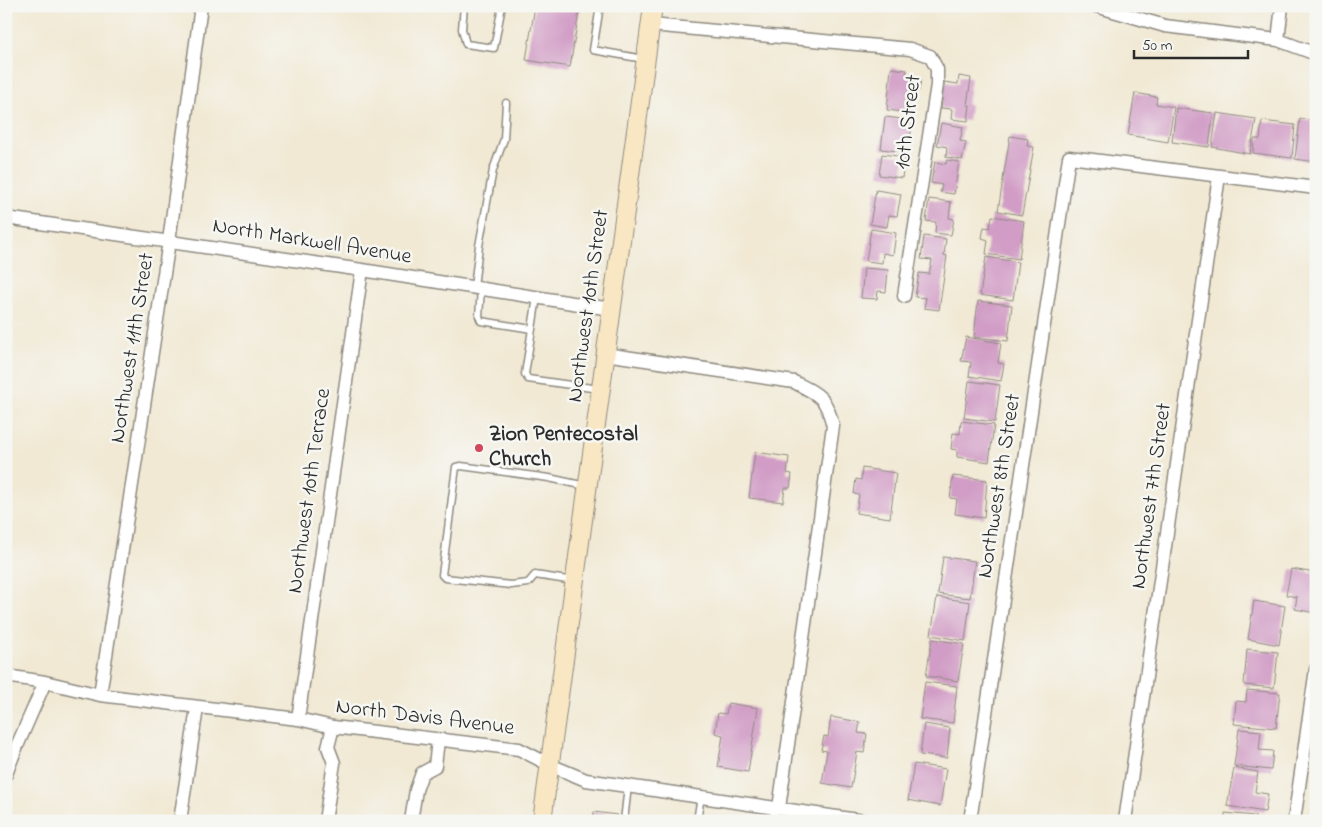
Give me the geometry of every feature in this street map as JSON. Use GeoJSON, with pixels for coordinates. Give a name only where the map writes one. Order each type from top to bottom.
{"type":"FeatureCollection","features":[{"type":"Feature","properties":{"kind":"main road","name":"Northwest 10th Street"},"geometry":{"type":"LineString","coordinates":[[542,821],[653,6]]}},
{"type":"Feature","properties":{"kind":"street","name":"Northwest 11th Street"},"geometry":{"type":"LineString","coordinates":[[100,695],[169,241],[200,6]]}},
{"type":"Feature","properties":{"kind":"street"},"geometry":{"type":"LineString","coordinates":[[1096,6],[1166,26],[1278,40],[1316,54]]}},
{"type":"Feature","properties":{"kind":"street"},"geometry":{"type":"LineString","coordinates":[[1278,40],[1282,6]]}},
{"type":"Feature","properties":{"kind":"street","name":"10th Street"},"geometry":{"type":"LineString","coordinates":[[650,25],[910,49],[930,56],[938,69],[937,85],[904,296]]}},
{"type":"Feature","properties":{"kind":"street","name":"Northwest 8th Street"},"geometry":{"type":"LineString","coordinates":[[970,821],[1069,157],[1219,176]]}},
{"type":"Feature","properties":{"kind":"street"},"geometry":{"type":"LineString","coordinates":[[1219,176],[1316,188]]}},
{"type":"Feature","properties":{"kind":"street","name":"Northwest 7th Street"},"geometry":{"type":"LineString","coordinates":[[1125,821],[1219,176]]}},
{"type":"Feature","properties":{"kind":"street","name":"North Markwell Avenue"},"geometry":{"type":"LineString","coordinates":[[6,218],[362,270],[611,309]]}},
{"type":"Feature","properties":{"kind":"street","name":"Northwest 10th Terrace"},"geometry":{"type":"LineString","coordinates":[[298,718],[362,270]]}},
{"type":"Feature","properties":{"kind":"street"},"geometry":{"type":"LineString","coordinates":[[605,354],[794,382],[818,394],[829,408],[833,426],[777,808]]}},
{"type":"Feature","properties":{"kind":"street"},"geometry":{"type":"LineString","coordinates":[[1294,821],[1316,669]]}},
{"type":"Feature","properties":{"kind":"street","name":"North Davis Avenue"},"geometry":{"type":"LineString","coordinates":[[6,676],[45,682],[100,695],[197,708],[298,718],[333,727],[519,748],[550,765],[586,780],[701,796],[840,819],[864,821]]}},
{"type":"Feature","properties":{"kind":"street"},"geometry":{"type":"LineString","coordinates":[[6,774],[45,682]]}},
{"type":"Feature","properties":{"kind":"street"},"geometry":{"type":"LineString","coordinates":[[180,821],[197,708]]}},
{"type":"Feature","properties":{"kind":"street"},"geometry":{"type":"LineString","coordinates":[[325,821],[334,763],[328,748],[333,727]]}},
{"type":"Feature","properties":{"kind":"street"},"geometry":{"type":"LineString","coordinates":[[411,821],[416,790],[422,773],[435,766],[438,740]]}},
{"type":"Feature","properties":{"kind":"lane"},"geometry":{"type":"LineString","coordinates":[[464,6],[462,29],[466,44],[494,48],[502,6]]}},
{"type":"Feature","properties":{"kind":"lane"},"geometry":{"type":"LineString","coordinates":[[600,6],[593,50],[646,59]]}},
{"type":"Feature","properties":{"kind":"lane"},"geometry":{"type":"LineString","coordinates":[[506,103],[504,139],[493,170],[479,246],[479,316],[481,321],[532,329]]}},
{"type":"Feature","properties":{"kind":"lane"},"geometry":{"type":"LineString","coordinates":[[537,297],[525,374],[528,379],[600,390]]}},
{"type":"Feature","properties":{"kind":"lane"},"geometry":{"type":"LineString","coordinates":[[574,582],[535,575],[528,583],[512,585],[445,578],[442,575],[456,467],[461,466],[549,478],[587,486]]}},
{"type":"Feature","properties":{"kind":"lane"},"geometry":{"type":"LineString","coordinates":[[624,821],[628,786]]}},
{"type":"Feature","properties":{"kind":"lane"},"geometry":{"type":"LineString","coordinates":[[697,821],[701,796]]}},
{"type":"Feature","properties":{"kind":"lane"},"geometry":{"type":"LineString","coordinates":[[772,821],[777,808]]}},
{"type":"Feature","properties":{"kind":"building"},"geometry":{"type":"Polygon","coordinates":[[[535,6],[580,6],[570,67],[526,60],[535,6]]]}},
{"type":"Feature","properties":{"kind":"building"},"geometry":{"type":"Polygon","coordinates":[[[891,68],[907,70],[906,77],[921,79],[919,91],[914,90],[912,103],[905,102],[903,112],[887,110],[891,68]]]}},
{"type":"Feature","properties":{"kind":"building"},"geometry":{"type":"Polygon","coordinates":[[[959,76],[971,78],[967,105],[970,105],[968,121],[951,119],[952,109],[941,108],[944,82],[958,84],[959,76]]]}},
{"type":"Feature","properties":{"kind":"building"},"geometry":{"type":"Polygon","coordinates":[[[1135,93],[1157,97],[1156,104],[1174,107],[1168,142],[1128,135],[1135,93]]]}},
{"type":"Feature","properties":{"kind":"building"},"geometry":{"type":"Polygon","coordinates":[[[1176,108],[1213,113],[1209,147],[1172,142],[1176,108]]]}},
{"type":"Feature","properties":{"kind":"building"},"geometry":{"type":"Polygon","coordinates":[[[1217,113],[1256,119],[1250,154],[1212,147],[1217,113]]]}},
{"type":"Feature","properties":{"kind":"building"},"geometry":{"type":"Polygon","coordinates":[[[885,117],[912,120],[910,141],[900,140],[898,151],[881,149],[885,117]]]}},
{"type":"Feature","properties":{"kind":"building"},"geometry":{"type":"Polygon","coordinates":[[[1300,119],[1316,120],[1316,162],[1295,159],[1300,119]]]}},
{"type":"Feature","properties":{"kind":"building"},"geometry":{"type":"Polygon","coordinates":[[[1262,121],[1295,125],[1292,158],[1253,153],[1254,139],[1260,139],[1262,121]]]}},
{"type":"Feature","properties":{"kind":"building"},"geometry":{"type":"Polygon","coordinates":[[[941,123],[963,127],[960,141],[966,142],[962,160],[946,157],[947,147],[937,145],[941,123]]]}},
{"type":"Feature","properties":{"kind":"building"},"geometry":{"type":"Polygon","coordinates":[[[1010,136],[1028,139],[1027,146],[1034,147],[1022,215],[998,211],[1010,136]]]}},
{"type":"Feature","properties":{"kind":"building"},"geometry":{"type":"Polygon","coordinates":[[[882,154],[905,157],[902,178],[879,175],[882,154]]]}},
{"type":"Feature","properties":{"kind":"building"},"geometry":{"type":"Polygon","coordinates":[[[947,160],[959,162],[954,194],[940,192],[942,185],[931,183],[935,162],[946,164],[947,160]]]}},
{"type":"Feature","properties":{"kind":"building"},"geometry":{"type":"Polygon","coordinates":[[[876,190],[901,194],[897,216],[889,215],[887,227],[870,224],[876,190]]]}},
{"type":"Feature","properties":{"kind":"building"},"geometry":{"type":"Polygon","coordinates":[[[929,199],[951,202],[949,218],[954,219],[951,235],[935,233],[936,222],[926,221],[929,199]]]}},
{"type":"Feature","properties":{"kind":"building"},"geometry":{"type":"Polygon","coordinates":[[[992,216],[1024,221],[1019,259],[986,254],[988,240],[982,238],[984,227],[990,228],[992,216]]]}},
{"type":"Feature","properties":{"kind":"building"},"geometry":{"type":"Polygon","coordinates":[[[871,229],[896,233],[893,255],[883,253],[882,263],[866,261],[871,229]]]}},
{"type":"Feature","properties":{"kind":"building"},"geometry":{"type":"Polygon","coordinates":[[[924,236],[946,239],[944,255],[947,256],[939,310],[924,308],[926,298],[915,297],[919,273],[929,274],[932,260],[921,259],[924,236]]]}},
{"type":"Feature","properties":{"kind":"building"},"geometry":{"type":"Polygon","coordinates":[[[986,257],[1018,262],[1013,300],[980,295],[986,257]]]}},
{"type":"Feature","properties":{"kind":"building"},"geometry":{"type":"Polygon","coordinates":[[[864,268],[888,270],[886,292],[878,291],[877,299],[861,298],[864,268]]]}},
{"type":"Feature","properties":{"kind":"building"},"geometry":{"type":"Polygon","coordinates":[[[978,301],[1012,305],[1008,341],[974,337],[978,301]]]}},
{"type":"Feature","properties":{"kind":"building"},"geometry":{"type":"Polygon","coordinates":[[[966,337],[1001,343],[998,363],[1004,364],[1001,381],[969,376],[971,362],[961,361],[966,337]]]}},
{"type":"Feature","properties":{"kind":"building"},"geometry":{"type":"Polygon","coordinates":[[[969,381],[1000,385],[995,422],[964,418],[969,381]]]}},
{"type":"Feature","properties":{"kind":"building"},"geometry":{"type":"Polygon","coordinates":[[[961,421],[994,425],[989,462],[957,457],[957,450],[951,449],[953,433],[960,434],[961,421]]]}},
{"type":"Feature","properties":{"kind":"building"},"geometry":{"type":"Polygon","coordinates":[[[755,452],[789,457],[787,473],[792,474],[790,488],[785,488],[783,502],[749,498],[755,452]]]}},
{"type":"Feature","properties":{"kind":"building"},"geometry":{"type":"Polygon","coordinates":[[[862,468],[896,473],[890,518],[856,513],[859,495],[854,494],[856,479],[861,480],[862,468]]]}},
{"type":"Feature","properties":{"kind":"building"},"geometry":{"type":"Polygon","coordinates":[[[953,476],[987,480],[984,518],[955,514],[957,499],[950,498],[953,476]]]}},
{"type":"Feature","properties":{"kind":"building"},"geometry":{"type":"Polygon","coordinates":[[[943,557],[975,561],[970,598],[938,594],[943,557]]]}},
{"type":"Feature","properties":{"kind":"building"},"geometry":{"type":"Polygon","coordinates":[[[1291,569],[1316,573],[1315,613],[1295,609],[1297,597],[1286,595],[1291,569]]]}},
{"type":"Feature","properties":{"kind":"building"},"geometry":{"type":"Polygon","coordinates":[[[937,597],[970,602],[965,641],[931,635],[937,597]]]}},
{"type":"Feature","properties":{"kind":"building"},"geometry":{"type":"Polygon","coordinates":[[[1254,601],[1285,606],[1279,645],[1248,639],[1254,601]]]}},
{"type":"Feature","properties":{"kind":"building"},"geometry":{"type":"Polygon","coordinates":[[[932,639],[964,644],[958,681],[926,676],[932,639]]]}},
{"type":"Feature","properties":{"kind":"building"},"geometry":{"type":"Polygon","coordinates":[[[1247,649],[1278,652],[1274,688],[1244,685],[1247,649]]]}},
{"type":"Feature","properties":{"kind":"building"},"geometry":{"type":"Polygon","coordinates":[[[925,682],[957,686],[953,723],[920,719],[925,682]]]}},
{"type":"Feature","properties":{"kind":"building"},"geometry":{"type":"Polygon","coordinates":[[[1247,690],[1280,693],[1276,728],[1234,724],[1236,701],[1246,702],[1247,690]]]}},
{"type":"Feature","properties":{"kind":"building"},"geometry":{"type":"Polygon","coordinates":[[[728,703],[758,708],[748,772],[718,767],[723,735],[715,733],[718,713],[726,714],[728,703]]]}},
{"type":"Feature","properties":{"kind":"building"},"geometry":{"type":"Polygon","coordinates":[[[831,717],[860,722],[858,733],[867,734],[864,753],[857,752],[851,788],[822,783],[827,751],[821,750],[824,736],[828,737],[831,717]]]}},
{"type":"Feature","properties":{"kind":"building"},"geometry":{"type":"Polygon","coordinates":[[[924,724],[950,728],[947,758],[920,755],[924,724]]]}},
{"type":"Feature","properties":{"kind":"building"},"geometry":{"type":"Polygon","coordinates":[[[1239,729],[1261,731],[1259,750],[1273,751],[1271,770],[1234,766],[1239,729]]]}},
{"type":"Feature","properties":{"kind":"building"},"geometry":{"type":"Polygon","coordinates":[[[914,764],[946,769],[940,806],[908,800],[914,764]]]}},
{"type":"Feature","properties":{"kind":"building"},"geometry":{"type":"Polygon","coordinates":[[[1234,768],[1258,772],[1255,792],[1268,794],[1265,812],[1227,806],[1234,768]]]}},
{"type":"Feature","properties":{"kind":"building"},"geometry":{"type":"Polygon","coordinates":[[[594,812],[617,815],[617,821],[593,821],[594,812]]]}},
{"type":"Feature","properties":{"kind":"building"},"geometry":{"type":"Polygon","coordinates":[[[1225,813],[1255,816],[1255,821],[1225,821],[1225,813]]]}},
{"type":"Feature","properties":{"kind":"place","name":"Zion Pentecostal Church"},"geometry":{"type":"Point","coordinates":[479,448]}}]}
